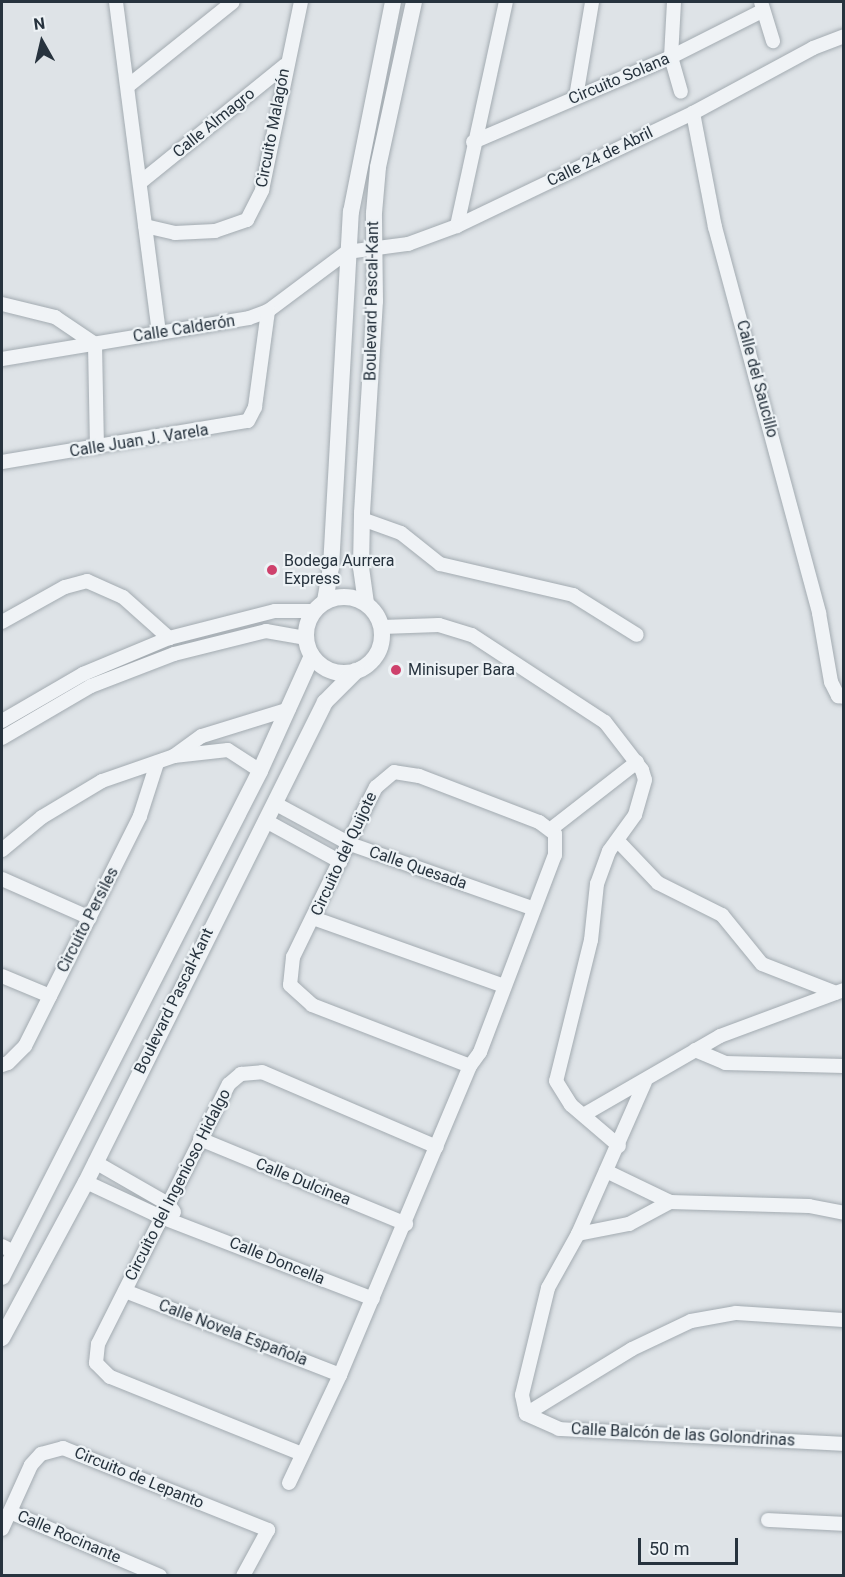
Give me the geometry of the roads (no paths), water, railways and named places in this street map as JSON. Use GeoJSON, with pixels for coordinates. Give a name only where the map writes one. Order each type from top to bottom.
{"type":"FeatureCollection","features":[{"type":"Feature","properties":{"kind":"street"},"geometry":{"type":"LineString","coordinates":[[116,2],[142,181],[145,226],[159,332]]}},
{"type":"Feature","properties":{"kind":"street"},"geometry":{"type":"LineString","coordinates":[[128,86],[233,2]]}},
{"type":"Feature","properties":{"kind":"street","name":"Circuito Malagón"},"geometry":{"type":"LineString","coordinates":[[145,226],[175,234],[215,231],[247,220],[262,189],[285,65],[301,2]]}},
{"type":"Feature","properties":{"kind":"street","name":"Boulevard Pascal-Kant"},"geometry":{"type":"LineString","coordinates":[[320,606],[331,567],[347,252],[355,189],[393,2]]}},
{"type":"Feature","properties":{"kind":"street","name":"Boulevard Pascal-Kant"},"geometry":{"type":"LineString","coordinates":[[366,603],[361,567],[362,519],[378,167],[414,2]]}},
{"type":"Feature","properties":{"kind":"street"},"geometry":{"type":"LineString","coordinates":[[457,226],[473,142],[506,2]]}},
{"type":"Feature","properties":{"kind":"street"},"geometry":{"type":"LineString","coordinates":[[576,97],[592,2]]}},
{"type":"Feature","properties":{"kind":"street"},"geometry":{"type":"LineString","coordinates":[[674,2],[671,57],[681,92]]}},
{"type":"Feature","properties":{"kind":"street","name":"Circuito Solana"},"geometry":{"type":"LineString","coordinates":[[473,142],[671,57],[762,6],[772,41]]}},
{"type":"Feature","properties":{"kind":"street","name":"Calle 24 de Abril"},"geometry":{"type":"LineString","coordinates":[[347,252],[408,244],[457,226],[693,113],[813,48],[843,36]]}},
{"type":"Feature","properties":{"kind":"street","name":"Calle Almagro"},"geometry":{"type":"LineString","coordinates":[[142,181],[285,65]]}},
{"type":"Feature","properties":{"kind":"street","name":"Calle del Saucillo"},"geometry":{"type":"LineString","coordinates":[[693,113],[715,227],[825,644],[834,690],[843,698]]}},
{"type":"Feature","properties":{"kind":"street","name":"Calle Calderón"},"geometry":{"type":"LineString","coordinates":[[2,359],[159,332],[229,323],[268,311],[347,252]]}},
{"type":"Feature","properties":{"kind":"street"},"geometry":{"type":"LineString","coordinates":[[2,304],[55,316],[94,344],[97,447]]}},
{"type":"Feature","properties":{"kind":"street","name":"Calle Juan J. Varela"},"geometry":{"type":"LineString","coordinates":[[2,462],[243,424],[253,416],[268,311]]}},
{"type":"Feature","properties":{"kind":"street"},"geometry":{"type":"LineString","coordinates":[[362,519],[401,533],[440,564],[580,597],[637,635]]}},
{"type":"Feature","properties":{"kind":"street"},"geometry":{"type":"LineString","coordinates":[[2,622],[65,587],[87,581],[123,597],[169,638]]}},
{"type":"Feature","properties":{"kind":"street"},"geometry":{"type":"LineString","coordinates":[[2,721],[83,674],[169,638],[275,611],[320,606],[339,597],[366,603],[382,627],[377,654],[356,671],[332,670],[312,656],[306,638],[307,624],[320,606]]}},
{"type":"Feature","properties":{"kind":"street"},"geometry":{"type":"LineString","coordinates":[[382,627],[439,625],[472,635],[605,722],[637,762],[645,780],[642,798],[618,841],[604,860],[597,884],[591,940],[558,1063],[556,1081],[562,1094],[619,1146]]}},
{"type":"Feature","properties":{"kind":"street"},"geometry":{"type":"LineString","coordinates":[[2,738],[91,686],[174,654],[266,631],[306,638]]}},
{"type":"Feature","properties":{"kind":"street","name":"Boulevard Pascal-Kant"},"geometry":{"type":"LineString","coordinates":[[3,1271],[8,1249],[260,771],[312,656]]}},
{"type":"Feature","properties":{"kind":"street","name":"Boulevard Pascal-Kant"},"geometry":{"type":"LineString","coordinates":[[2,1338],[86,1182],[228,892],[276,804],[325,702],[356,671]]}},
{"type":"Feature","properties":{"kind":"street"},"geometry":{"type":"LineString","coordinates":[[2,850],[42,817],[102,781],[174,756],[202,736],[290,709]]}},
{"type":"Feature","properties":{"kind":"street"},"geometry":{"type":"LineString","coordinates":[[174,756],[228,750],[260,771]]}},
{"type":"Feature","properties":{"kind":"street"},"geometry":{"type":"LineString","coordinates":[[289,1483],[340,1375],[406,1224],[470,1065],[480,1052],[532,908],[555,855],[557,840],[550,829],[637,762]]}},
{"type":"Feature","properties":{"kind":"street","name":"Circuito Persiles"},"geometry":{"type":"LineString","coordinates":[[2,1065],[8,1063],[25,1046],[140,816],[157,763]]}},
{"type":"Feature","properties":{"kind":"street","name":"Circuito del Quijote"},"geometry":{"type":"LineString","coordinates":[[470,1065],[341,1018],[295,992],[290,985],[290,966],[376,787],[394,772],[419,776],[550,829]]}},
{"type":"Feature","properties":{"kind":"street","name":"Calle Quesada"},"geometry":{"type":"LineString","coordinates":[[276,804],[350,844],[532,908]]}},
{"type":"Feature","properties":{"kind":"street"},"geometry":{"type":"LineString","coordinates":[[266,821],[341,862]]}},
{"type":"Feature","properties":{"kind":"street"},"geometry":{"type":"LineString","coordinates":[[618,841],[658,883],[722,915],[739,931],[762,964],[840,992]]}},
{"type":"Feature","properties":{"kind":"street"},"geometry":{"type":"LineString","coordinates":[[2,879],[90,918]]}},
{"type":"Feature","properties":{"kind":"street"},"geometry":{"type":"LineString","coordinates":[[204,880],[228,892]]}},
{"type":"Feature","properties":{"kind":"street"},"geometry":{"type":"LineString","coordinates":[[314,918],[504,986]]}},
{"type":"Feature","properties":{"kind":"street"},"geometry":{"type":"LineString","coordinates":[[2,976],[50,996]]}},
{"type":"Feature","properties":{"kind":"street"},"geometry":{"type":"LineString","coordinates":[[585,1114],[645,1082],[695,1050],[751,1023],[840,992]]}},
{"type":"Feature","properties":{"kind":"street"},"geometry":{"type":"LineString","coordinates":[[695,1050],[725,1063],[843,1066]]}},
{"type":"Feature","properties":{"kind":"street","name":"Circuito del Ingenioso Hidalgo"},"geometry":{"type":"LineString","coordinates":[[302,1454],[99,1370],[98,1344],[229,1084],[248,1072],[262,1072],[437,1147]]}},
{"type":"Feature","properties":{"kind":"street"},"geometry":{"type":"LineString","coordinates":[[645,1082],[619,1146],[578,1234],[548,1288],[522,1395],[526,1414],[632,1349],[691,1321],[736,1313],[843,1320]]}},
{"type":"Feature","properties":{"kind":"street","name":"Calle Dulcinea"},"geometry":{"type":"LineString","coordinates":[[200,1139],[406,1224]]}},
{"type":"Feature","properties":{"kind":"street"},"geometry":{"type":"LineString","coordinates":[[95,1162],[168,1204],[181,1223]]}},
{"type":"Feature","properties":{"kind":"street"},"geometry":{"type":"LineString","coordinates":[[606,1171],[670,1202],[809,1206],[843,1213]]}},
{"type":"Feature","properties":{"kind":"street","name":"Calle Doncella"},"geometry":{"type":"LineString","coordinates":[[86,1182],[161,1217],[373,1299]]}},
{"type":"Feature","properties":{"kind":"street"},"geometry":{"type":"LineString","coordinates":[[578,1234],[629,1224],[670,1202]]}},
{"type":"Feature","properties":{"kind":"street","name":"Calle Novela Española"},"geometry":{"type":"LineString","coordinates":[[125,1291],[340,1375]]}},
{"type":"Feature","properties":{"kind":"street","name":"Calle Balcón de las Golondrinas"},"geometry":{"type":"LineString","coordinates":[[526,1414],[559,1429],[843,1444]]}},
{"type":"Feature","properties":{"kind":"street","name":"Circuito de Lepanto"},"geometry":{"type":"LineString","coordinates":[[2,1530],[31,1465],[41,1454],[63,1448],[268,1530],[243,1575]]}},
{"type":"Feature","properties":{"kind":"street","name":"Calle Rocinante"},"geometry":{"type":"LineString","coordinates":[[10,1512],[160,1575]]}},
{"type":"Feature","properties":{"kind":"street"},"geometry":{"type":"LineString","coordinates":[[768,1520],[843,1524]]}},
{"type":"Feature","properties":{"kind":"place","name":"Bodega Aurrera Express"},"geometry":{"type":"Point","coordinates":[272,570]}},
{"type":"Feature","properties":{"kind":"place","name":"Minisuper Bara"},"geometry":{"type":"Point","coordinates":[396,670]}}]}
